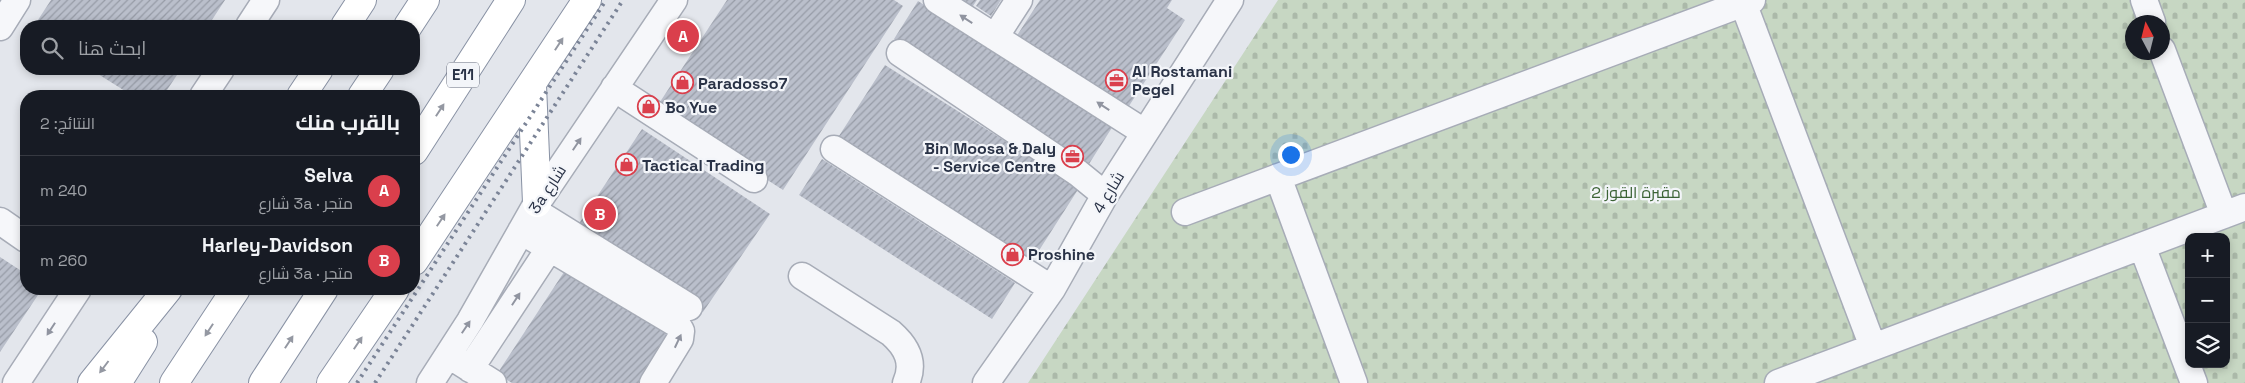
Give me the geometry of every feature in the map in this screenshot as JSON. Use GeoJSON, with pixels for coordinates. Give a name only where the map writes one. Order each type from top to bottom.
{"type":"FeatureCollection","features":[{"type":"Feature","properties":{"kind":"highway"},"geometry":{"type":"LineString","coordinates":[[350,20],[362,0]]}},
{"type":"Feature","properties":{"kind":"highway"},"geometry":{"type":"LineString","coordinates":[[412,20],[425,0]]}},
{"type":"Feature","properties":{"kind":"highway","name":"E11"},"geometry":{"type":"LineString","coordinates":[[420,141],[512,0]]}},
{"type":"Feature","properties":{"kind":"highway"},"geometry":{"type":"LineString","coordinates":[[420,252],[588,0]]}},
{"type":"Feature","properties":{"kind":"highway"},"geometry":{"type":"LineString","coordinates":[[306,90],[315,75]]}},
{"type":"Feature","properties":{"kind":"highway"},"geometry":{"type":"LineString","coordinates":[[366,90],[376,75]]}},
{"type":"Feature","properties":{"kind":"highway"},"geometry":{"type":"LineString","coordinates":[[530,215],[532,85]]}},
{"type":"Feature","properties":{"kind":"highway"},"geometry":{"type":"LineString","coordinates":[[92,383],[163,295]]}},
{"type":"Feature","properties":{"kind":"highway"},"geometry":{"type":"LineString","coordinates":[[117,383],[170,295]]}},
{"type":"Feature","properties":{"kind":"highway"},"geometry":{"type":"LineString","coordinates":[[174,383],[232,295]]}},
{"type":"Feature","properties":{"kind":"highway"},"geometry":{"type":"LineString","coordinates":[[263,383],[320,295]]}},
{"type":"Feature","properties":{"kind":"highway"},"geometry":{"type":"LineString","coordinates":[[331,383],[391,295]]}},
{"type":"Feature","properties":{"kind":"street"},"geometry":{"type":"LineString","coordinates":[[0,27],[17,0]]}},
{"type":"Feature","properties":{"kind":"street","name":"3a شارع"},"geometry":{"type":"LineString","coordinates":[[430,383],[470,321],[530,215],[674,0]]}},
{"type":"Feature","properties":{"kind":"street"},"geometry":{"type":"LineString","coordinates":[[937,0],[1144,132]]}},
{"type":"Feature","properties":{"kind":"street"},"geometry":{"type":"LineString","coordinates":[[995,37],[1019,0]]}},
{"type":"Feature","properties":{"kind":"street","name":"شارع 4"},"geometry":{"type":"LineString","coordinates":[[986,383],[1052,289],[1105,195],[1230,0]]}},
{"type":"Feature","properties":{"kind":"street"},"geometry":{"type":"LineString","coordinates":[[2144,0],[2149,15]]}},
{"type":"Feature","properties":{"kind":"street"},"geometry":{"type":"LineString","coordinates":[[1186,212],[1745,1],[1873,347]]}},
{"type":"Feature","properties":{"kind":"street"},"geometry":{"type":"LineString","coordinates":[[900,53],[1078,172],[1105,195]]}},
{"type":"Feature","properties":{"kind":"street"},"geometry":{"type":"LineString","coordinates":[[1778,383],[2235,211],[2167,60]]}},
{"type":"Feature","properties":{"kind":"street"},"geometry":{"type":"LineString","coordinates":[[207,90],[217,75]]}},
{"type":"Feature","properties":{"kind":"street"},"geometry":{"type":"LineString","coordinates":[[614,88],[754,179]]}},
{"type":"Feature","properties":{"kind":"street"},"geometry":{"type":"LineString","coordinates":[[834,149],[1052,289]]}},
{"type":"Feature","properties":{"kind":"street"},"geometry":{"type":"LineString","coordinates":[[1278,177],[1354,383]]}},
{"type":"Feature","properties":{"kind":"street"},"geometry":{"type":"LineString","coordinates":[[530,215],[549,249],[680,327],[680,339],[653,383]]}},
{"type":"Feature","properties":{"kind":"street"},"geometry":{"type":"LineString","coordinates":[[530,215],[689,306]]}},
{"type":"Feature","properties":{"kind":"street"},"geometry":{"type":"LineString","coordinates":[[0,222],[20,235]]}},
{"type":"Feature","properties":{"kind":"street"},"geometry":{"type":"LineString","coordinates":[[2142,246],[2194,383]]}},
{"type":"Feature","properties":{"kind":"street"},"geometry":{"type":"LineString","coordinates":[[470,369],[549,249]]}},
{"type":"Feature","properties":{"kind":"street"},"geometry":{"type":"LineString","coordinates":[[802,276],[891,333],[903,343],[909,358],[910,374],[906,383]]}},
{"type":"Feature","properties":{"kind":"street"},"geometry":{"type":"LineString","coordinates":[[16,383],[74,295]]}},
{"type":"Feature","properties":{"kind":"street"},"geometry":{"type":"LineString","coordinates":[[449,354],[493,383]]}},
{"type":"Feature","properties":{"kind":"green space","name":"مقبرة القوز 2"},"geometry":{"type":"Polygon","coordinates":[[[1278,0],[2245,0],[2245,383],[1028,383],[1278,0]]]}},
{"type":"Feature","properties":{"kind":"building"},"geometry":{"type":"Polygon","coordinates":[[[51,0],[225,0],[212,20],[38,20],[51,0]]]}},
{"type":"Feature","properties":{"kind":"building"},"geometry":{"type":"Polygon","coordinates":[[[727,0],[894,0],[903,6],[783,190],[656,108],[727,0]]]}},
{"type":"Feature","properties":{"kind":"building"},"geometry":{"type":"Polygon","coordinates":[[[950,0],[977,0],[969,12],[950,0]]]}},
{"type":"Feature","properties":{"kind":"building"},"geometry":{"type":"Polygon","coordinates":[[[980,0],[1001,0],[991,16],[976,6],[980,0]]]}},
{"type":"Feature","properties":{"kind":"building"},"geometry":{"type":"Polygon","coordinates":[[[1040,0],[1172,0],[1167,8],[1185,20],[1127,109],[1016,37],[1040,0]]]}},
{"type":"Feature","properties":{"kind":"building"},"geometry":{"type":"Polygon","coordinates":[[[918,1],[1113,126],[1089,164],[894,39],[918,1]]]}},
{"type":"Feature","properties":{"kind":"building"},"geometry":{"type":"Polygon","coordinates":[[[885,65],[1079,188],[1031,263],[837,139],[885,65]]]}},
{"type":"Feature","properties":{"kind":"building"},"geometry":{"type":"Polygon","coordinates":[[[100,75],[177,75],[167,90],[123,90],[100,75]]]}},
{"type":"Feature","properties":{"kind":"building"},"geometry":{"type":"Polygon","coordinates":[[[642,129],[770,214],[703,312],[576,228],[642,129]]]}},
{"type":"Feature","properties":{"kind":"building"},"geometry":{"type":"Polygon","coordinates":[[[822,159],[1015,283],[992,319],[799,195],[822,159]]]}},
{"type":"Feature","properties":{"kind":"building"},"geometry":{"type":"Polygon","coordinates":[[[0,257],[20,270],[20,295],[38,295],[0,352],[0,257]]]}},
{"type":"Feature","properties":{"kind":"building"},"geometry":{"type":"Polygon","coordinates":[[[566,269],[675,340],[646,383],[512,383],[497,374],[566,269]]]}},
{"type":"Feature","properties":{"kind":"railway"},"geometry":{"type":"LineString","coordinates":[[420,286],[606,0]]}},
{"type":"Feature","properties":{"kind":"railway"},"geometry":{"type":"LineString","coordinates":[[375,383],[623,0]]}},
{"type":"Feature","properties":{"kind":"railway"},"geometry":{"type":"LineString","coordinates":[[357,383],[414,295]]}},
{"type":"Feature","properties":{"kind":"place","name":"Selva"},"geometry":{"type":"Point","coordinates":[683,36]}},
{"type":"Feature","properties":{"kind":"place","name":"Al Rostamani Pegel"},"geometry":{"type":"Point","coordinates":[1116,80]}},
{"type":"Feature","properties":{"kind":"place","name":"Paradosso7"},"geometry":{"type":"Point","coordinates":[682,83]}},
{"type":"Feature","properties":{"kind":"place","name":"Bo Yue"},"geometry":{"type":"Point","coordinates":[649,107]}},
{"type":"Feature","properties":{"kind":"place","name":"Bin Moosa & Daly - Service Centre"},"geometry":{"type":"Point","coordinates":[1072,157]}},
{"type":"Feature","properties":{"kind":"place","name":"Tactical Trading"},"geometry":{"type":"Point","coordinates":[626,165]}},
{"type":"Feature","properties":{"kind":"place","name":"Harley-Davidson"},"geometry":{"type":"Point","coordinates":[600,214]}},
{"type":"Feature","properties":{"kind":"place","name":"Proshine"},"geometry":{"type":"Point","coordinates":[1012,254]}}]}
